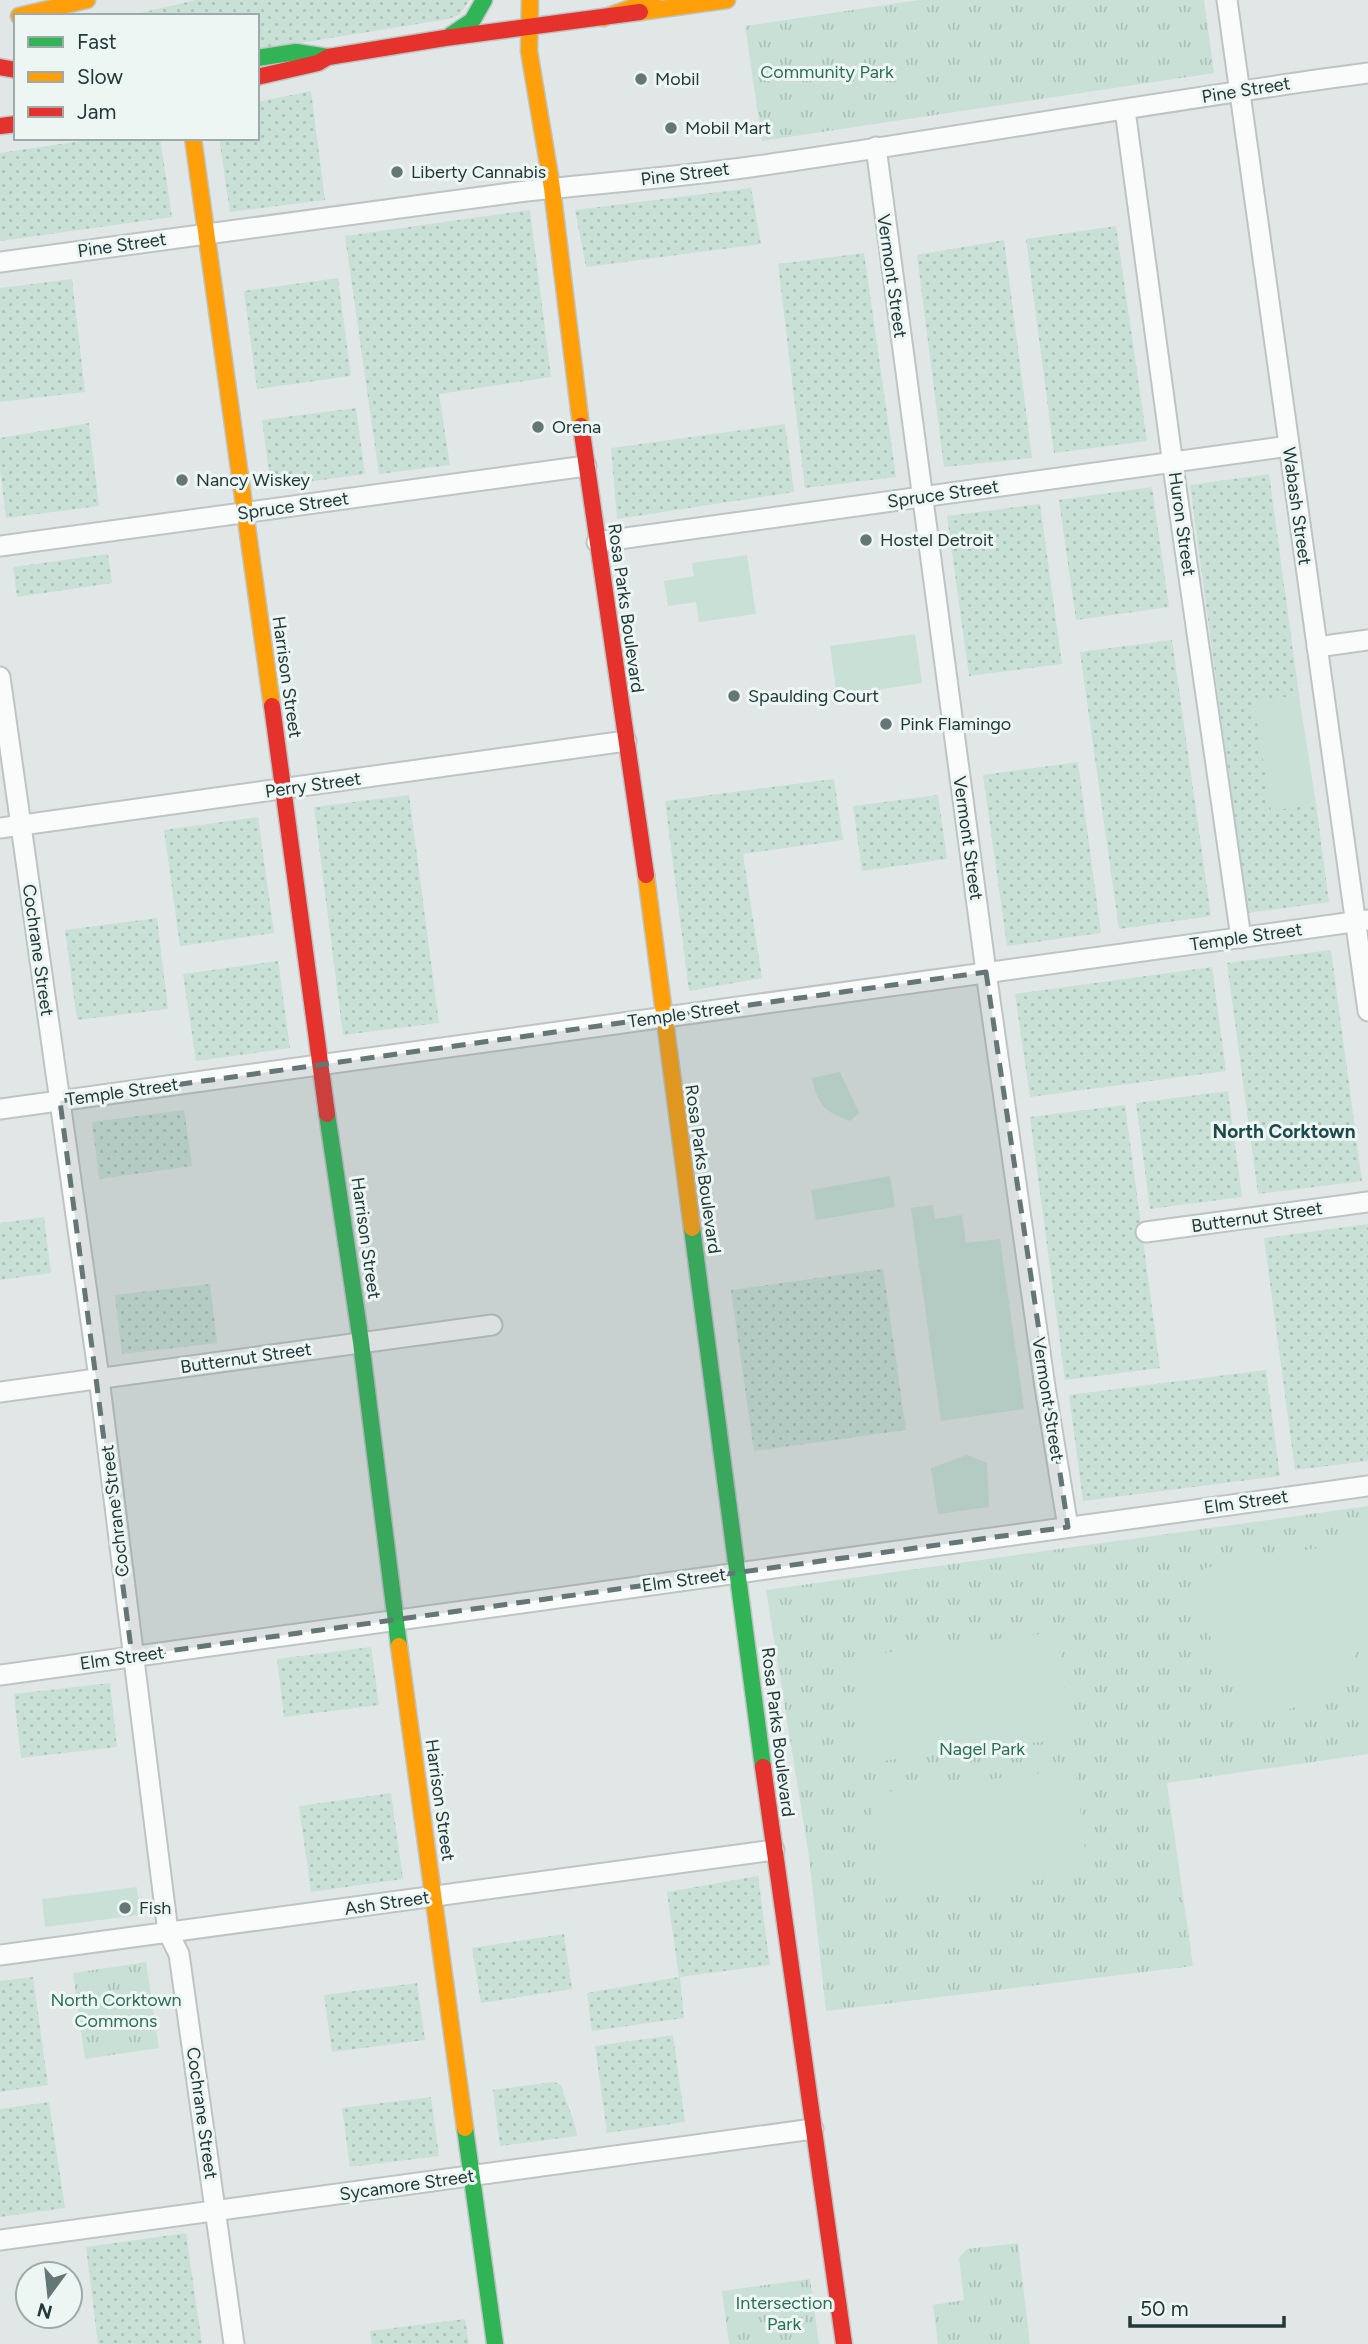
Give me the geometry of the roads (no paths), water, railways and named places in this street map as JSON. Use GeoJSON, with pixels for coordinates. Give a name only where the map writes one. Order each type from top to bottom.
{"type":"FeatureCollection","features":[{"type":"Feature","properties":{"kind":"main road"},"geometry":{"type":"LineString","coordinates":[[27,14],[87,0]]}},
{"type":"Feature","properties":{"kind":"main road"},"geometry":{"type":"LineString","coordinates":[[445,38],[464,29],[476,18],[484,0]]}},
{"type":"Feature","properties":{"kind":"main road","name":"Rosa Parks Boulevard"},"geometry":{"type":"LineString","coordinates":[[530,0],[529,51],[552,188],[586,466],[626,741],[774,1850],[844,2344]]}},
{"type":"Feature","properties":{"kind":"main road"},"geometry":{"type":"LineString","coordinates":[[603,18],[653,0]]}},
{"type":"Feature","properties":{"kind":"main road"},"geometry":{"type":"LineString","coordinates":[[259,58],[296,52],[328,57],[445,38],[727,0]]}},
{"type":"Feature","properties":{"kind":"main road"},"geometry":{"type":"LineString","coordinates":[[259,77],[318,64],[328,57]]}},
{"type":"Feature","properties":{"kind":"main road","name":"Harrison Street"},"geometry":{"type":"LineString","coordinates":[[193,140],[319,1042],[320,1065],[361,1342],[395,1619],[495,2344]]}},
{"type":"Feature","properties":{"kind":"street","name":"Wabash Street"},"geometry":{"type":"LineString","coordinates":[[1227,0],[1317,647],[1362,921],[1368,1011]]}},
{"type":"Feature","properties":{"kind":"street","name":"Pine Street"},"geometry":{"type":"LineString","coordinates":[[0,262],[552,188],[573,188],[756,166],[1239,90],[1368,73]]}},
{"type":"Feature","properties":{"kind":"street","name":"Huron Street"},"geometry":{"type":"LineString","coordinates":[[1125,110],[1241,937]]}},
{"type":"Feature","properties":{"kind":"street","name":"Vermont Street"},"geometry":{"type":"LineString","coordinates":[[876,147],[986,972],[1045,1387],[1068,1527]]}},
{"type":"Feature","properties":{"kind":"street","name":"Spruce Street"},"geometry":{"type":"LineString","coordinates":[[597,542],[1289,446]]}},
{"type":"Feature","properties":{"kind":"street","name":"Spruce Street"},"geometry":{"type":"LineString","coordinates":[[0,546],[586,466]]}},
{"type":"Feature","properties":{"kind":"street"},"geometry":{"type":"LineString","coordinates":[[1317,647],[1368,640]]}},
{"type":"Feature","properties":{"kind":"street","name":"Cochrane Street"},"geometry":{"type":"LineString","coordinates":[[0,677],[99,1378],[168,1932],[179,1954],[234,2344]]}},
{"type":"Feature","properties":{"kind":"street","name":"Perry Street"},"geometry":{"type":"LineString","coordinates":[[0,828],[626,741]]}},
{"type":"Feature","properties":{"kind":"street","name":"Temple Street"},"geometry":{"type":"LineString","coordinates":[[0,1109],[1362,921]]}},
{"type":"Feature","properties":{"kind":"street","name":"Butternut Street"},"geometry":{"type":"LineString","coordinates":[[1146,1233],[1368,1202]]}},
{"type":"Feature","properties":{"kind":"street","name":"Butternut Street"},"geometry":{"type":"LineString","coordinates":[[0,1392],[492,1325]]}},
{"type":"Feature","properties":{"kind":"street","name":"Elm Street"},"geometry":{"type":"LineString","coordinates":[[0,1675],[1368,1486]]}},
{"type":"Feature","properties":{"kind":"street","name":"Ash Street"},"geometry":{"type":"LineString","coordinates":[[0,1955],[774,1850]]}},
{"type":"Feature","properties":{"kind":"street","name":"Sycamore Street"},"geometry":{"type":"LineString","coordinates":[[0,2241],[813,2129]]}},
{"type":"Feature","properties":{"kind":"place","name":"Mobil"},"geometry":{"type":"Point","coordinates":[641,79]}},
{"type":"Feature","properties":{"kind":"place","name":"Mobil Mart"},"geometry":{"type":"Point","coordinates":[671,128]}},
{"type":"Feature","properties":{"kind":"place","name":"Liberty Cannabis"},"geometry":{"type":"Point","coordinates":[397,172]}},
{"type":"Feature","properties":{"kind":"place","name":"Orena"},"geometry":{"type":"Point","coordinates":[538,427]}},
{"type":"Feature","properties":{"kind":"place","name":"Nancy Wiskey"},"geometry":{"type":"Point","coordinates":[182,480]}},
{"type":"Feature","properties":{"kind":"place","name":"Hostel Detroit"},"geometry":{"type":"Point","coordinates":[866,540]}},
{"type":"Feature","properties":{"kind":"place","name":"Spaulding Court"},"geometry":{"type":"Point","coordinates":[734,696]}},
{"type":"Feature","properties":{"kind":"place","name":"Pink Flamingo"},"geometry":{"type":"Point","coordinates":[886,724]}},
{"type":"Feature","properties":{"kind":"place","name":"Fish"},"geometry":{"type":"Point","coordinates":[125,1908]}},
{"type":"Feature","properties":{"kind":"district","name":"North Corktown"},"geometry":{"type":"Point","coordinates":[1284,1131]}},
{"type":"Feature","properties":{"kind":"park label","name":"Community Park"},"geometry":{"type":"Point","coordinates":[827,72]}},
{"type":"Feature","properties":{"kind":"park label","name":"Nagel Park"},"geometry":{"type":"Point","coordinates":[982,1749]}},
{"type":"Feature","properties":{"kind":"park label","name":"North Corktown Commons"},"geometry":{"type":"Point","coordinates":[116,2010]}},
{"type":"Feature","properties":{"kind":"park label","name":"Intersection Park"},"geometry":{"type":"Point","coordinates":[784,2313]}}]}
